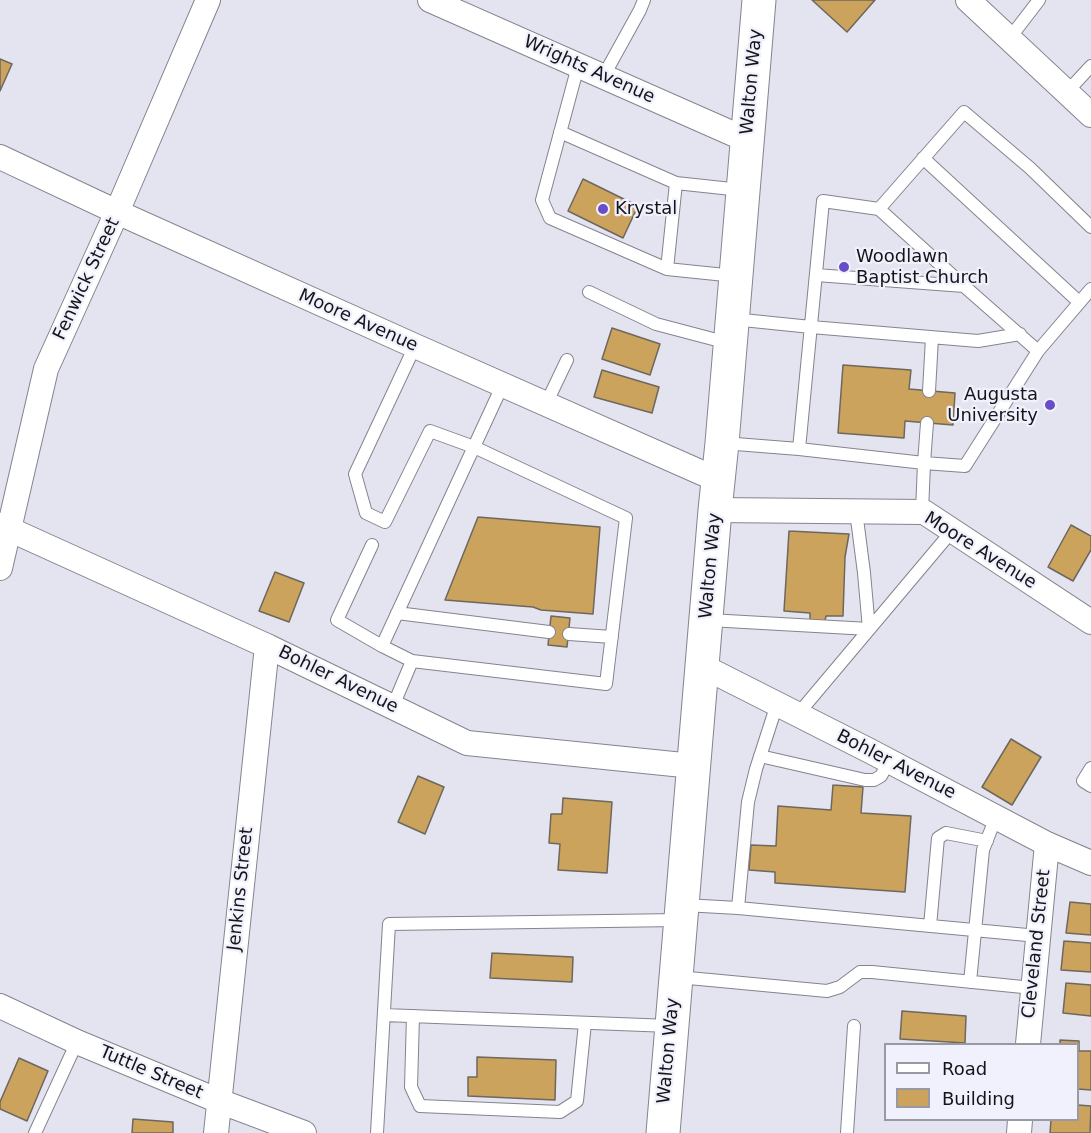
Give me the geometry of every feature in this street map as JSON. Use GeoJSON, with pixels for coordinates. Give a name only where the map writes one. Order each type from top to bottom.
{"type":"FeatureCollection","features":[{"type":"Feature","properties":{"kind":"main road","name":"Walton Way"},"geometry":{"type":"LineString","coordinates":[[663,1133],[759,0]]}},
{"type":"Feature","properties":{"kind":"street","name":"Fenwick Street"},"geometry":{"type":"LineString","coordinates":[[0,568],[4,527],[46,369],[117,212],[208,0]]}},
{"type":"Feature","properties":{"kind":"street","name":"Wrights Avenue"},"geometry":{"type":"LineString","coordinates":[[430,0],[747,140]]}},
{"type":"Feature","properties":{"kind":"street"},"geometry":{"type":"LineString","coordinates":[[968,0],[1091,114]]}},
{"type":"Feature","properties":{"kind":"street","name":"Moore Avenue"},"geometry":{"type":"LineString","coordinates":[[0,157],[117,212],[546,404],[717,495],[856,511],[924,512],[1091,622]]}},
{"type":"Feature","properties":{"kind":"street","name":"Bohler Avenue"},"geometry":{"type":"LineString","coordinates":[[4,527],[267,646],[467,743],[693,766]]}},
{"type":"Feature","properties":{"kind":"street","name":"Jenkins Street"},"geometry":{"type":"LineString","coordinates":[[216,1133],[267,646]]}},
{"type":"Feature","properties":{"kind":"street","name":"Bohler Avenue"},"geometry":{"type":"LineString","coordinates":[[702,666],[1047,844],[1091,863]]}},
{"type":"Feature","properties":{"kind":"street","name":"Cleveland Street"},"geometry":{"type":"LineString","coordinates":[[1028,1043],[1047,844]]}},
{"type":"Feature","properties":{"kind":"street","name":"Tuttle Street"},"geometry":{"type":"LineString","coordinates":[[0,1006],[77,1042],[219,1101],[304,1133]]}},
{"type":"Feature","properties":{"kind":"lane"},"geometry":{"type":"LineString","coordinates":[[603,77],[644,0]]}},
{"type":"Feature","properties":{"kind":"lane"},"geometry":{"type":"LineString","coordinates":[[1009,39],[1039,0]]}},
{"type":"Feature","properties":{"kind":"lane"},"geometry":{"type":"LineString","coordinates":[[578,66],[542,200],[550,218],[667,269],[735,276]]}},
{"type":"Feature","properties":{"kind":"lane"},"geometry":{"type":"LineString","coordinates":[[1067,92],[1091,66]]}},
{"type":"Feature","properties":{"kind":"lane"},"geometry":{"type":"LineString","coordinates":[[879,208],[964,112],[1030,168],[1091,227]]}},
{"type":"Feature","properties":{"kind":"lane"},"geometry":{"type":"LineString","coordinates":[[560,132],[676,183],[742,191]]}},
{"type":"Feature","properties":{"kind":"lane"},"geometry":{"type":"LineString","coordinates":[[924,158],[1079,302]]}},
{"type":"Feature","properties":{"kind":"lane"},"geometry":{"type":"LineString","coordinates":[[667,269],[676,183]]}},
{"type":"Feature","properties":{"kind":"lane"},"geometry":{"type":"LineString","coordinates":[[799,449],[823,201],[879,208],[1038,351]]}},
{"type":"Feature","properties":{"kind":"lane"},"geometry":{"type":"LineString","coordinates":[[816,275],[964,286]]}},
{"type":"Feature","properties":{"kind":"lane"},"geometry":{"type":"LineString","coordinates":[[722,443],[799,449],[924,464],[965,466],[1038,351],[1091,290]]}},
{"type":"Feature","properties":{"kind":"lane"},"geometry":{"type":"LineString","coordinates":[[589,292],[656,324],[731,331],[811,327],[978,341],[1020,334]]}},
{"type":"Feature","properties":{"kind":"lane"},"geometry":{"type":"LineString","coordinates":[[929,391],[932,338]]}},
{"type":"Feature","properties":{"kind":"lane"},"geometry":{"type":"LineString","coordinates":[[372,545],[337,620],[412,661],[606,684],[626,518],[474,447],[430,431],[385,522],[366,513],[355,474],[415,346]]}},
{"type":"Feature","properties":{"kind":"lane"},"geometry":{"type":"LineString","coordinates":[[546,404],[567,360]]}},
{"type":"Feature","properties":{"kind":"lane"},"geometry":{"type":"LineString","coordinates":[[382,646],[503,384]]}},
{"type":"Feature","properties":{"kind":"lane"},"geometry":{"type":"LineString","coordinates":[[922,512],[927,423]]}},
{"type":"Feature","properties":{"kind":"lane"},"geometry":{"type":"LineString","coordinates":[[856,511],[869,629]]}},
{"type":"Feature","properties":{"kind":"lane"},"geometry":{"type":"LineString","coordinates":[[738,908],[748,802],[760,756],[787,709],[869,629],[952,531]]}},
{"type":"Feature","properties":{"kind":"lane"},"geometry":{"type":"LineString","coordinates":[[398,613],[549,632]]}},
{"type":"Feature","properties":{"kind":"lane"},"geometry":{"type":"LineString","coordinates":[[706,620],[869,629]]}},
{"type":"Feature","properties":{"kind":"lane"},"geometry":{"type":"LineString","coordinates":[[568,634],[612,637]]}},
{"type":"Feature","properties":{"kind":"lane"},"geometry":{"type":"LineString","coordinates":[[393,706],[412,661]]}},
{"type":"Feature","properties":{"kind":"lane"},"geometry":{"type":"LineString","coordinates":[[760,756],[865,780],[874,780],[881,776],[889,761]]}},
{"type":"Feature","properties":{"kind":"lane"},"geometry":{"type":"LineString","coordinates":[[1091,768],[1083,781],[1091,786]]}},
{"type":"Feature","properties":{"kind":"lane"},"geometry":{"type":"LineString","coordinates":[[970,982],[983,850],[996,817]]}},
{"type":"Feature","properties":{"kind":"lane"},"geometry":{"type":"LineString","coordinates":[[930,926],[938,838],[946,833],[987,841]]}},
{"type":"Feature","properties":{"kind":"lane"},"geometry":{"type":"LineString","coordinates":[[377,1133],[389,924],[738,908],[1038,936]]}},
{"type":"Feature","properties":{"kind":"lane"},"geometry":{"type":"LineString","coordinates":[[676,977],[827,991],[840,987],[860,972],[1033,988]]}},
{"type":"Feature","properties":{"kind":"lane"},"geometry":{"type":"LineString","coordinates":[[384,1015],[672,1026]]}},
{"type":"Feature","properties":{"kind":"lane"},"geometry":{"type":"LineString","coordinates":[[413,1016],[411,1087],[420,1106],[560,1112],[577,1101],[585,1023]]}},
{"type":"Feature","properties":{"kind":"lane"},"geometry":{"type":"LineString","coordinates":[[847,1133],[854,1026]]}},
{"type":"Feature","properties":{"kind":"lane"},"geometry":{"type":"LineString","coordinates":[[35,1133],[77,1042]]}},
{"type":"Feature","properties":{"kind":"building"},"geometry":{"type":"Polygon","coordinates":[[[812,0],[875,0],[847,32],[812,0]]]}},
{"type":"Feature","properties":{"kind":"building"},"geometry":{"type":"Polygon","coordinates":[[[0,59],[12,64],[0,91],[0,59]]]}},
{"type":"Feature","properties":{"kind":"building","name":"Krystal"},"geometry":{"type":"Polygon","coordinates":[[[583,179],[638,206],[623,238],[568,211],[583,179]]]}},
{"type":"Feature","properties":{"kind":"building"},"geometry":{"type":"Polygon","coordinates":[[[612,328],[660,344],[650,375],[602,359],[612,328]]]}},
{"type":"Feature","properties":{"kind":"building"},"geometry":{"type":"Polygon","coordinates":[[[843,365],[911,370],[909,389],[955,393],[953,425],[905,421],[904,438],[838,433],[843,365]]]}},
{"type":"Feature","properties":{"kind":"building"},"geometry":{"type":"Polygon","coordinates":[[[602,370],[659,387],[652,413],[594,397],[602,370]]]}},
{"type":"Feature","properties":{"kind":"building"},"geometry":{"type":"Polygon","coordinates":[[[478,517],[600,527],[593,614],[445,600],[478,517]]]}},
{"type":"Feature","properties":{"kind":"building"},"geometry":{"type":"Polygon","coordinates":[[[1071,525],[1091,536],[1091,550],[1073,581],[1048,567],[1071,525]]]}},
{"type":"Feature","properties":{"kind":"building"},"geometry":{"type":"Polygon","coordinates":[[[789,531],[849,534],[845,557],[843,616],[826,616],[825,621],[810,620],[810,613],[784,611],[789,531]]]}},
{"type":"Feature","properties":{"kind":"building"},"geometry":{"type":"Polygon","coordinates":[[[275,572],[304,583],[289,622],[259,611],[275,572]]]}},
{"type":"Feature","properties":{"kind":"building"},"geometry":{"type":"Polygon","coordinates":[[[551,616],[570,618],[567,647],[548,645],[551,616]]]}},
{"type":"Feature","properties":{"kind":"building"},"geometry":{"type":"Polygon","coordinates":[[[1011,739],[1041,757],[1012,805],[982,787],[1011,739]]]}},
{"type":"Feature","properties":{"kind":"building"},"geometry":{"type":"Polygon","coordinates":[[[418,776],[444,787],[425,834],[398,822],[418,776]]]}},
{"type":"Feature","properties":{"kind":"building"},"geometry":{"type":"Polygon","coordinates":[[[833,785],[863,787],[861,813],[911,816],[905,892],[775,883],[775,872],[749,870],[751,845],[776,846],[778,806],[831,810],[833,785]]]}},
{"type":"Feature","properties":{"kind":"building"},"geometry":{"type":"Polygon","coordinates":[[[563,798],[612,802],[607,873],[558,870],[560,844],[549,843],[551,814],[562,814],[563,798]]]}},
{"type":"Feature","properties":{"kind":"building"},"geometry":{"type":"Polygon","coordinates":[[[1070,902],[1091,904],[1091,935],[1066,933],[1070,902]]]}},
{"type":"Feature","properties":{"kind":"building"},"geometry":{"type":"Polygon","coordinates":[[[1064,941],[1091,943],[1091,972],[1061,970],[1064,941]]]}},
{"type":"Feature","properties":{"kind":"building"},"geometry":{"type":"Polygon","coordinates":[[[492,953],[573,957],[572,982],[490,978],[492,953]]]}},
{"type":"Feature","properties":{"kind":"building"},"geometry":{"type":"Polygon","coordinates":[[[1066,983],[1091,985],[1091,1016],[1063,1013],[1066,983]]]}},
{"type":"Feature","properties":{"kind":"building"},"geometry":{"type":"Polygon","coordinates":[[[902,1011],[966,1016],[965,1043],[900,1039],[902,1011]]]}},
{"type":"Feature","properties":{"kind":"building"},"geometry":{"type":"Polygon","coordinates":[[[1060,1040],[1079,1041],[1079,1043],[1060,1043],[1060,1040]]]}},
{"type":"Feature","properties":{"kind":"building"},"geometry":{"type":"Polygon","coordinates":[[[1079,1051],[1091,1051],[1091,1090],[1079,1089],[1079,1051]]]}},
{"type":"Feature","properties":{"kind":"building"},"geometry":{"type":"Polygon","coordinates":[[[477,1057],[556,1060],[555,1100],[468,1096],[468,1077],[477,1077],[477,1057]]]}},
{"type":"Feature","properties":{"kind":"building"},"geometry":{"type":"Polygon","coordinates":[[[19,1058],[48,1071],[27,1121],[0,1109],[0,1102],[19,1058]]]}},
{"type":"Feature","properties":{"kind":"building"},"geometry":{"type":"Polygon","coordinates":[[[1079,1105],[1091,1106],[1090,1133],[1050,1133],[1051,1121],[1079,1121],[1079,1105]]]}},
{"type":"Feature","properties":{"kind":"building"},"geometry":{"type":"Polygon","coordinates":[[[133,1119],[173,1122],[173,1133],[132,1133],[133,1119]]]}},
{"type":"Feature","properties":{"kind":"place","name":"Krystal"},"geometry":{"type":"Point","coordinates":[603,209]}},
{"type":"Feature","properties":{"kind":"place","name":"Woodlawn Baptist Church"},"geometry":{"type":"Point","coordinates":[844,267]}},
{"type":"Feature","properties":{"kind":"place","name":"Augusta University"},"geometry":{"type":"Point","coordinates":[1050,405]}}]}
